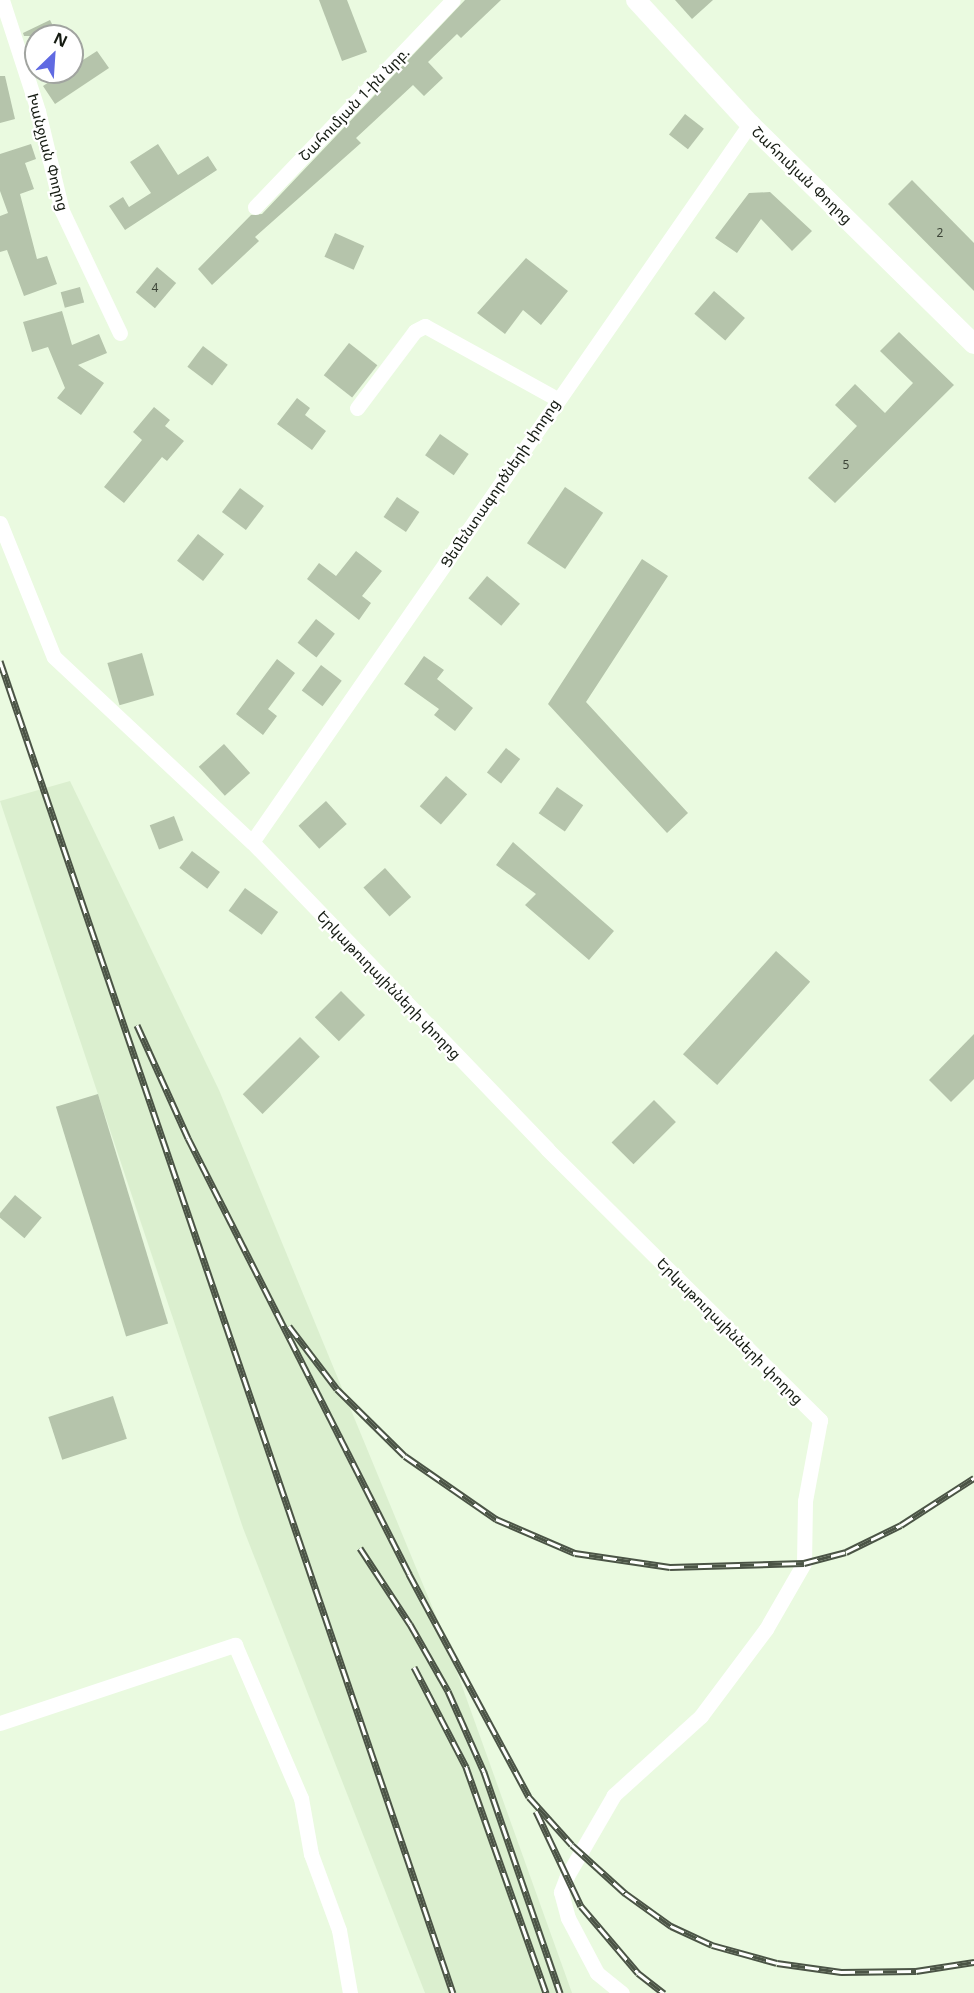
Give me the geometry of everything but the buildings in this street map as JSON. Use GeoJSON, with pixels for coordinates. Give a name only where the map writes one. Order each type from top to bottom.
{"type":"FeatureCollection","features":[{"type":"Feature","properties":{"kind":"street","name":"Խանջյան Փողոց"},"geometry":{"type":"LineString","coordinates":[[2,0],[38,111],[62,211],[120,333]]}},
{"type":"Feature","properties":{"kind":"street","name":"Շահումյան 1-ին նրբ."},"geometry":{"type":"LineString","coordinates":[[255,207],[453,0]]}},
{"type":"Feature","properties":{"kind":"street","name":"Շահումյան Փողոց"},"geometry":{"type":"LineString","coordinates":[[636,0],[750,124],[974,344]]}},
{"type":"Feature","properties":{"kind":"street","name":"Ցեմենտագործների փողոց"},"geometry":{"type":"LineString","coordinates":[[252,842],[557,399],[750,124]]}},
{"type":"Feature","properties":{"kind":"street"},"geometry":{"type":"LineString","coordinates":[[357,408],[415,331],[425,326],[557,399]]}},
{"type":"Feature","properties":{"kind":"street","name":"Երկաթուղայինների փողոց"},"geometry":{"type":"LineString","coordinates":[[0,524],[54,657],[252,842],[547,1149],[820,1420],[805,1501],[804,1563],[766,1629],[701,1716],[614,1795],[567,1876],[561,1892],[568,1918],[597,1973],[622,1993]]}},
{"type":"Feature","properties":{"kind":"street"},"geometry":{"type":"LineString","coordinates":[[0,1723],[235,1645],[302,1798],[311,1854],[339,1930],[350,1993]]}},
{"type":"Feature","properties":{"kind":"shaded area"},"geometry":{"type":"Polygon","coordinates":[[[70,781],[219,1090],[443,1633],[572,1993],[425,1993],[243,1528],[0,801],[70,781]]]}},
{"type":"Feature","properties":{"kind":"railway"},"geometry":{"type":"LineString","coordinates":[[0,661],[453,1993]]}},
{"type":"Feature","properties":{"kind":"railway"},"geometry":{"type":"LineString","coordinates":[[137,1025],[188,1138],[409,1574],[529,1797],[572,1845],[625,1893],[671,1926],[712,1945],[777,1963],[841,1972],[916,1971],[974,1962]]}},
{"type":"Feature","properties":{"kind":"railway"},"geometry":{"type":"LineString","coordinates":[[289,1326],[337,1389],[405,1456],[496,1519],[575,1553],[670,1567],[804,1563],[846,1552],[901,1525],[974,1478]]}},
{"type":"Feature","properties":{"kind":"railway"},"geometry":{"type":"LineString","coordinates":[[360,1548],[410,1624],[448,1691],[484,1772],[560,1993]]}},
{"type":"Feature","properties":{"kind":"railway"},"geometry":{"type":"LineString","coordinates":[[414,1667],[466,1767],[546,1993]]}},
{"type":"Feature","properties":{"kind":"railway"},"geometry":{"type":"LineString","coordinates":[[536,1811],[581,1906],[638,1973],[664,1993]]}}]}
